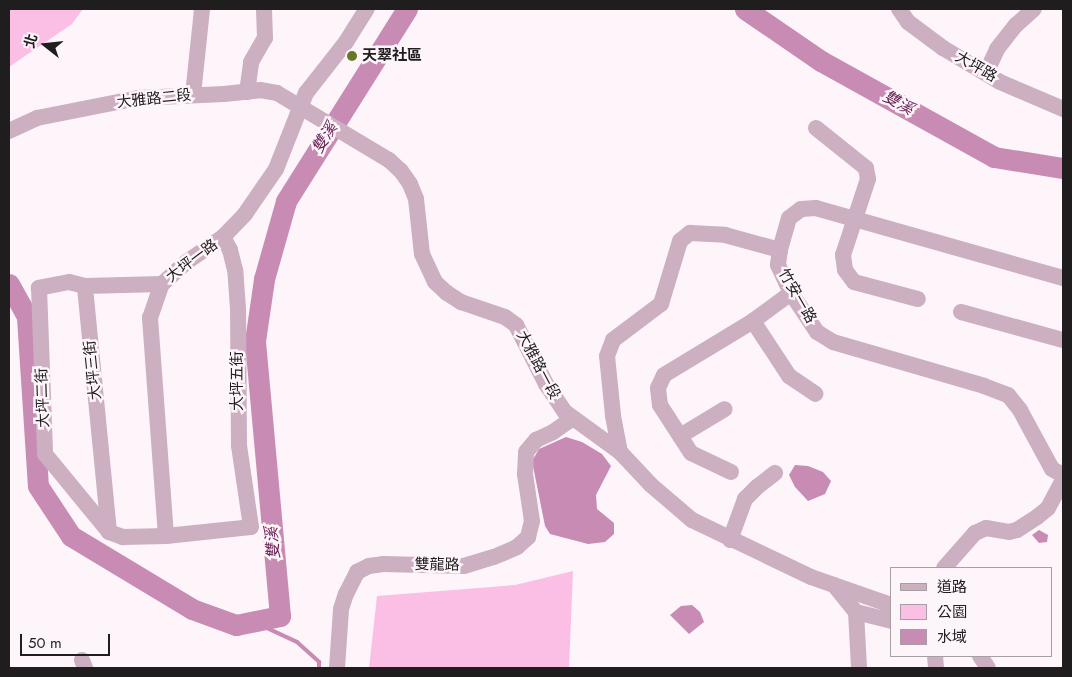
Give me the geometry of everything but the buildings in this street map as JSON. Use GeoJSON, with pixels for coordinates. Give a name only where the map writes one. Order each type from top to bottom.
{"type":"FeatureCollection","features":[{"type":"Feature","properties":{"kind":"street"},"geometry":{"type":"LineString","coordinates":[[193,95],[202,9]]}},
{"type":"Feature","properties":{"kind":"street"},"geometry":{"type":"LineString","coordinates":[[247,92],[251,62],[265,38],[264,9]]}},
{"type":"Feature","properties":{"kind":"street"},"geometry":{"type":"LineString","coordinates":[[306,111],[306,93],[346,42],[367,9]]}},
{"type":"Feature","properties":{"kind":"street","name":"大坪路"},"geometry":{"type":"LineString","coordinates":[[899,9],[908,22],[920,32],[986,73],[1063,109]]}},
{"type":"Feature","properties":{"kind":"street"},"geometry":{"type":"LineString","coordinates":[[986,73],[997,49],[1016,25],[1034,9]]}},
{"type":"Feature","properties":{"kind":"street","name":"大雅路二段"},"geometry":{"type":"LineString","coordinates":[[9,131],[38,118],[138,98],[260,90],[276,93],[306,111]]}},
{"type":"Feature","properties":{"kind":"street","name":"大雅路一段"},"geometry":{"type":"LineString","coordinates":[[306,111],[389,160],[401,171],[410,184],[419,214],[422,254],[435,282],[461,302],[505,317],[516,325],[555,399],[573,418],[620,452],[651,484],[692,520],[730,540],[811,577],[890,605]]}},
{"type":"Feature","properties":{"kind":"street","name":"大坪一路"},"geometry":{"type":"LineString","coordinates":[[166,531],[150,318],[162,284],[192,258],[224,237],[245,214],[276,169],[306,111]]}},
{"type":"Feature","properties":{"kind":"street"},"geometry":{"type":"LineString","coordinates":[[816,128],[866,168],[868,179],[843,255],[845,270],[854,282],[918,299]]}},
{"type":"Feature","properties":{"kind":"street","name":"竹安一路"},"geometry":{"type":"LineString","coordinates":[[1063,278],[816,208],[801,209],[789,218],[778,265],[791,293],[817,332],[833,342],[984,386],[1008,395],[1020,410],[1052,469],[1063,475]]}},
{"type":"Feature","properties":{"kind":"street"},"geometry":{"type":"LineString","coordinates":[[620,452],[613,415],[606,356],[613,340],[661,304],[680,240],[690,233],[725,235],[780,250]]}},
{"type":"Feature","properties":{"kind":"street","name":"大坪五街"},"geometry":{"type":"LineString","coordinates":[[166,531],[251,527],[239,446],[238,309],[235,270],[230,250],[224,237]]}},
{"type":"Feature","properties":{"kind":"street","name":"大坪二街"},"geometry":{"type":"LineString","coordinates":[[85,286],[69,282],[38,288],[45,454],[109,532]]}},
{"type":"Feature","properties":{"kind":"street"},"geometry":{"type":"LineString","coordinates":[[85,286],[162,284]]}},
{"type":"Feature","properties":{"kind":"street","name":"大坪三街"},"geometry":{"type":"LineString","coordinates":[[85,286],[109,532]]}},
{"type":"Feature","properties":{"kind":"street"},"geometry":{"type":"LineString","coordinates":[[731,472],[691,453],[660,405],[658,388],[664,375],[753,321],[791,293]]}},
{"type":"Feature","properties":{"kind":"street"},"geometry":{"type":"LineString","coordinates":[[961,312],[1063,340]]}},
{"type":"Feature","properties":{"kind":"street"},"geometry":{"type":"LineString","coordinates":[[753,321],[789,376],[816,394]]}},
{"type":"Feature","properties":{"kind":"street"},"geometry":{"type":"LineString","coordinates":[[680,436],[725,409]]}},
{"type":"Feature","properties":{"kind":"street","name":"雙龍路"},"geometry":{"type":"LineString","coordinates":[[337,668],[341,609],[357,572],[369,566],[383,564],[464,566],[494,557],[517,547],[528,536],[532,521],[525,474],[526,452],[536,440],[553,432],[573,418]]}},
{"type":"Feature","properties":{"kind":"street"},"geometry":{"type":"LineString","coordinates":[[730,540],[745,499],[775,473]]}},
{"type":"Feature","properties":{"kind":"street"},"geometry":{"type":"LineString","coordinates":[[945,567],[975,532],[986,528],[1009,532],[1017,530],[1037,517],[1048,508],[1063,480]]}},
{"type":"Feature","properties":{"kind":"street"},"geometry":{"type":"LineString","coordinates":[[109,532],[123,537],[166,531]]}},
{"type":"Feature","properties":{"kind":"street"},"geometry":{"type":"LineString","coordinates":[[834,585],[856,612],[890,622]]}},
{"type":"Feature","properties":{"kind":"street"},"geometry":{"type":"LineString","coordinates":[[856,612],[859,668]]}},
{"type":"Feature","properties":{"kind":"street"},"geometry":{"type":"LineString","coordinates":[[981,657],[988,668]]}},
{"type":"Feature","properties":{"kind":"green space"},"geometry":{"type":"Polygon","coordinates":[[[9,9],[83,9],[72,24],[9,67],[9,9]]]}},
{"type":"Feature","properties":{"kind":"green space"},"geometry":{"type":"Polygon","coordinates":[[[573,571],[569,668],[369,668],[377,596],[515,585],[573,571]]]}},
{"type":"Feature","properties":{"kind":"water"},"geometry":{"type":"Polygon","coordinates":[[[566,437],[582,442],[602,454],[611,466],[596,495],[597,509],[614,523],[614,534],[605,542],[588,544],[550,534],[545,526],[532,461],[539,449],[566,437]]]}},
{"type":"Feature","properties":{"kind":"water"},"geometry":{"type":"Polygon","coordinates":[[[795,465],[808,466],[823,472],[831,481],[825,494],[808,501],[795,487],[789,475],[795,465]]]}},
{"type":"Feature","properties":{"kind":"water"},"geometry":{"type":"Polygon","coordinates":[[[1039,530],[1048,535],[1047,542],[1039,543],[1032,535],[1039,530]]]}},
{"type":"Feature","properties":{"kind":"water"},"geometry":{"type":"Polygon","coordinates":[[[692,605],[700,612],[704,622],[689,634],[670,615],[681,606],[692,605]]]}},
{"type":"Feature","properties":{"kind":"waterway","name":"雙溪"},"geometry":{"type":"LineString","coordinates":[[9,284],[27,317],[38,486],[71,536],[192,609],[236,625],[280,616],[255,341],[264,279],[286,201],[407,9]]}},
{"type":"Feature","properties":{"kind":"waterway","name":"雙溪"},"geometry":{"type":"LineString","coordinates":[[745,9],[821,61],[994,157],[1063,168]]}},
{"type":"Feature","properties":{"kind":"waterway"},"geometry":{"type":"LineString","coordinates":[[252,621],[297,642],[319,662],[319,668]]}},
{"type":"Feature","properties":{"kind":"place","name":"天翠社區"},"geometry":{"type":"Point","coordinates":[352,56]}}]}
